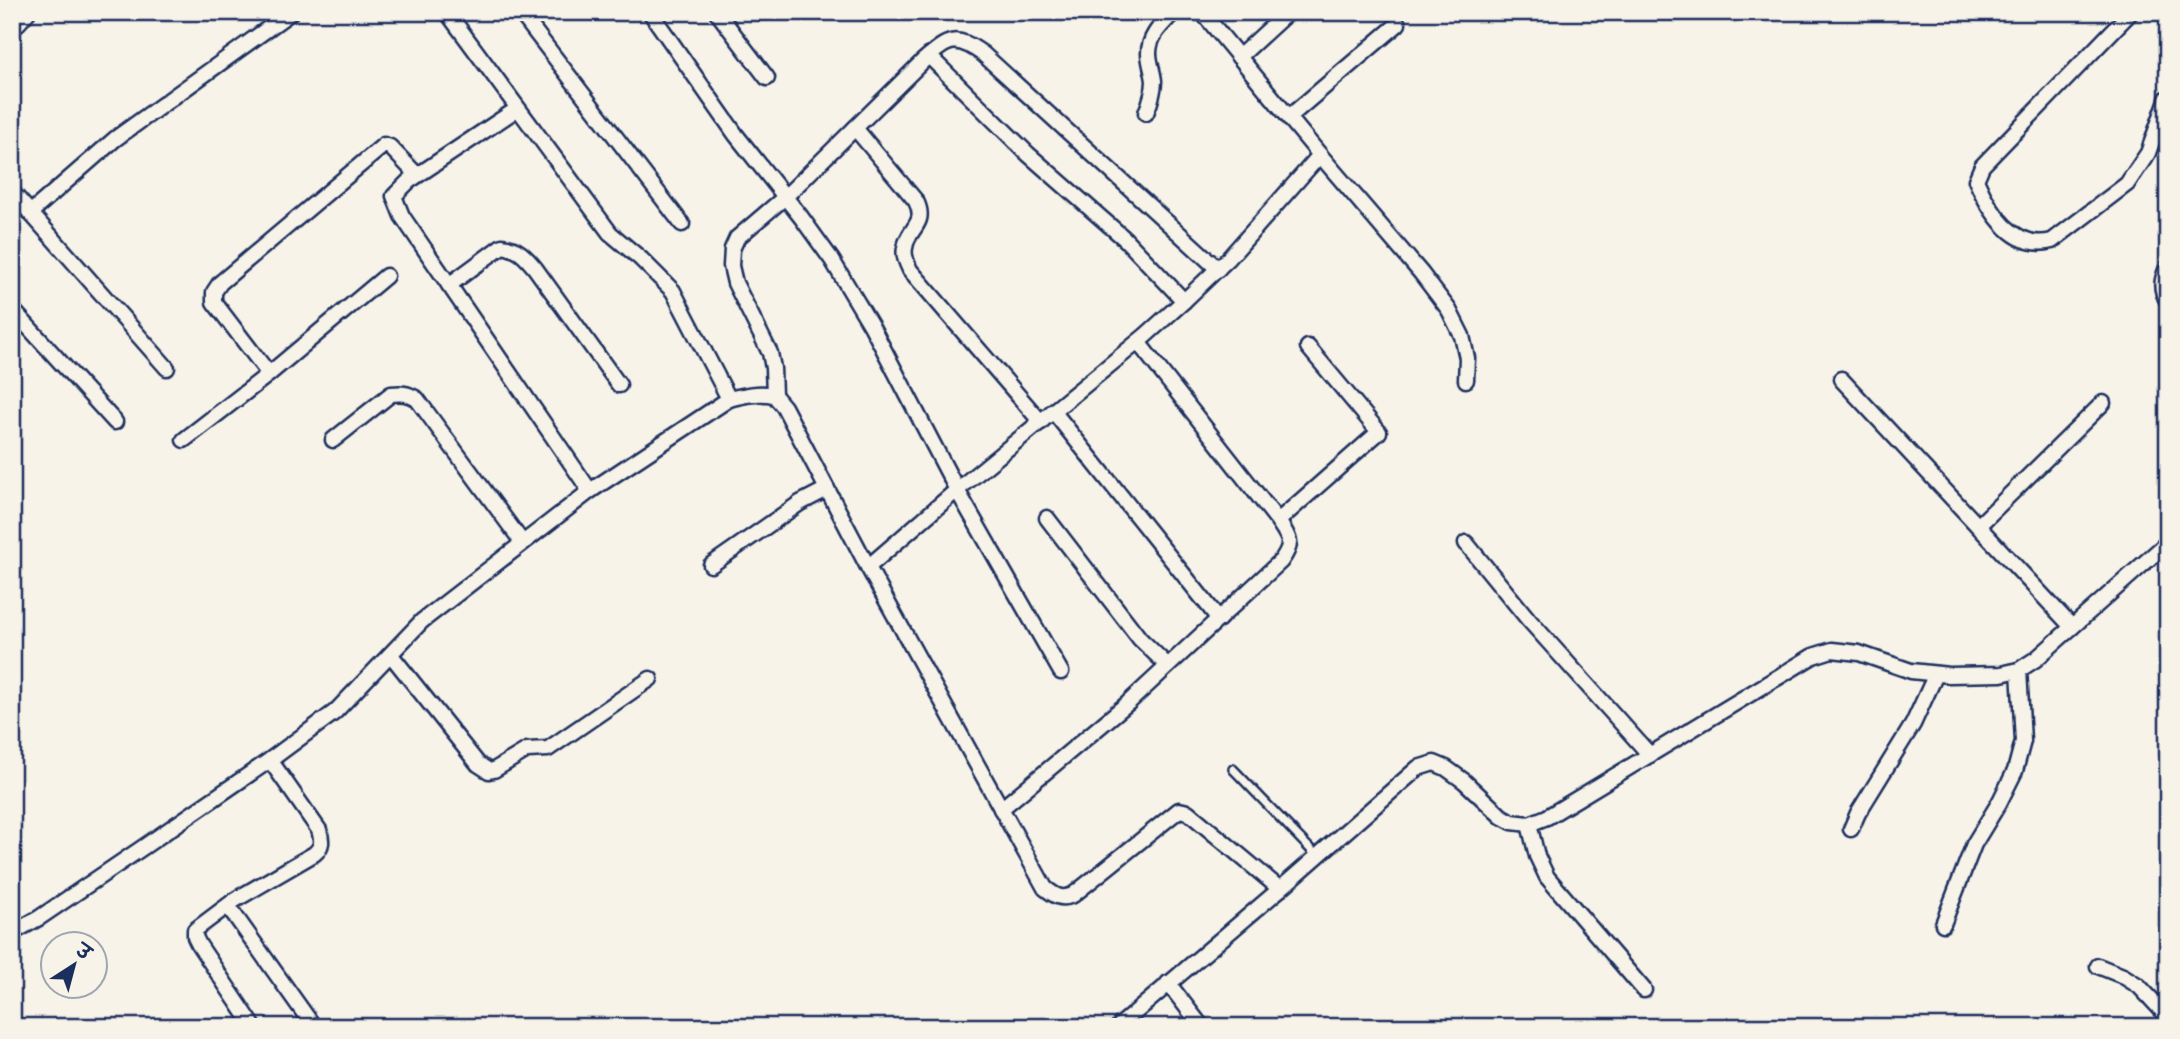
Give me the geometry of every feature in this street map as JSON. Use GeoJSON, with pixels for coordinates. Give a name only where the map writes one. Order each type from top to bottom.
{"type":"FeatureCollection","features":[{"type":"Feature","properties":{"kind":"street"},"geometry":{"type":"LineString","coordinates":[[12,30],[28,12]]}},
{"type":"Feature","properties":{"kind":"street"},"geometry":{"type":"LineString","coordinates":[[30,213],[115,139],[291,12]]}},
{"type":"Feature","properties":{"kind":"street"},"geometry":{"type":"LineString","coordinates":[[447,12],[610,233],[673,291],[729,399]]}},
{"type":"Feature","properties":{"kind":"street"},"geometry":{"type":"LineString","coordinates":[[520,12],[682,224]]}},
{"type":"Feature","properties":{"kind":"street"},"geometry":{"type":"LineString","coordinates":[[650,12],[736,135],[832,260],[872,327],[957,490],[1061,672]]}},
{"type":"Feature","properties":{"kind":"street"},"geometry":{"type":"LineString","coordinates":[[717,12],[767,78]]}},
{"type":"Feature","properties":{"kind":"street"},"geometry":{"type":"LineString","coordinates":[[1146,113],[1154,81],[1149,52],[1151,43],[1157,29],[1174,12]]}},
{"type":"Feature","properties":{"kind":"street"},"geometry":{"type":"LineString","coordinates":[[1202,12],[1421,272],[1449,310],[1462,336],[1467,358],[1466,380]]}},
{"type":"Feature","properties":{"kind":"street"},"geometry":{"type":"LineString","coordinates":[[1239,57],[1288,12]]}},
{"type":"Feature","properties":{"kind":"street"},"geometry":{"type":"LineString","coordinates":[[2131,12],[1982,166],[1976,180],[1986,203],[2007,228],[2026,242],[2052,241],[2127,184],[2148,153],[2168,97]]}},
{"type":"Feature","properties":{"kind":"street"},"geometry":{"type":"LineString","coordinates":[[1289,117],[1398,24]]}},
{"type":"Feature","properties":{"kind":"street"},"geometry":{"type":"LineString","coordinates":[[1218,269],[983,54],[966,42],[955,40],[945,43],[929,56],[785,197],[737,238],[732,249],[731,266],[735,283],[770,353],[774,368],[774,395],[783,407],[1045,888],[1054,896],[1064,899],[1073,895],[1179,810],[1188,811],[1280,888]]}},
{"type":"Feature","properties":{"kind":"street"},"geometry":{"type":"LineString","coordinates":[[929,56],[1028,155],[1125,239],[1184,301]]}},
{"type":"Feature","properties":{"kind":"street"},"geometry":{"type":"LineString","coordinates":[[517,109],[417,174],[394,196],[402,216],[590,491]]}},
{"type":"Feature","properties":{"kind":"street"},"geometry":{"type":"LineString","coordinates":[[855,128],[916,201],[921,211],[920,220],[904,246],[910,270],[1041,422]]}},
{"type":"Feature","properties":{"kind":"street"},"geometry":{"type":"LineString","coordinates":[[269,374],[214,303],[214,292],[220,283],[384,145],[390,147],[417,174]]}},
{"type":"Feature","properties":{"kind":"street"},"geometry":{"type":"LineString","coordinates":[[868,567],[1184,301],[1218,269],[1320,155]]}},
{"type":"Feature","properties":{"kind":"street"},"geometry":{"type":"LineString","coordinates":[[12,192],[167,368]]}},
{"type":"Feature","properties":{"kind":"street"},"geometry":{"type":"LineString","coordinates":[[449,285],[502,247],[513,247],[523,253],[535,268],[619,385]]}},
{"type":"Feature","properties":{"kind":"street"},"geometry":{"type":"LineString","coordinates":[[2168,266],[2161,281],[2162,293],[2168,302]]}},
{"type":"Feature","properties":{"kind":"street"},"geometry":{"type":"LineString","coordinates":[[184,440],[269,374],[386,276]]}},
{"type":"Feature","properties":{"kind":"street"},"geometry":{"type":"LineString","coordinates":[[12,309],[115,422]]}},
{"type":"Feature","properties":{"kind":"street"},"geometry":{"type":"LineString","coordinates":[[1001,809],[1128,703],[1281,561],[1289,550],[1289,538],[1278,521],[1138,342]]}},
{"type":"Feature","properties":{"kind":"street"},"geometry":{"type":"LineString","coordinates":[[1278,521],[1379,432],[1308,347]]}},
{"type":"Feature","properties":{"kind":"street"},"geometry":{"type":"LineString","coordinates":[[1841,379],[2072,627]]}},
{"type":"Feature","properties":{"kind":"street"},"geometry":{"type":"LineString","coordinates":[[13,931],[60,903],[270,761],[335,712],[422,621],[590,491],[729,399],[760,393],[774,395]]}},
{"type":"Feature","properties":{"kind":"street"},"geometry":{"type":"LineString","coordinates":[[333,440],[391,394],[410,395],[417,399],[522,542]]}},
{"type":"Feature","properties":{"kind":"street"},"geometry":{"type":"LineString","coordinates":[[1978,526],[2103,403]]}},
{"type":"Feature","properties":{"kind":"street"},"geometry":{"type":"LineString","coordinates":[[1053,411],[1219,619]]}},
{"type":"Feature","properties":{"kind":"street"},"geometry":{"type":"LineString","coordinates":[[711,565],[800,503],[827,489]]}},
{"type":"Feature","properties":{"kind":"street"},"geometry":{"type":"LineString","coordinates":[[1047,518],[1140,639],[1168,666]]}},
{"type":"Feature","properties":{"kind":"street"},"geometry":{"type":"LineString","coordinates":[[1118,1027],[1418,768],[1434,763],[1446,768],[1501,816],[1512,822],[1529,824],[1547,817],[1813,656],[1832,650],[1859,653],[1911,671],[1936,674],[2001,674],[2019,670],[2036,659],[2168,542]]}},
{"type":"Feature","properties":{"kind":"street"},"geometry":{"type":"LineString","coordinates":[[1466,543],[1528,619],[1650,755]]}},
{"type":"Feature","properties":{"kind":"street"},"geometry":{"type":"LineString","coordinates":[[391,656],[478,764],[489,771],[527,750],[548,749],[650,679]]}},
{"type":"Feature","properties":{"kind":"street"},"geometry":{"type":"LineString","coordinates":[[1943,924],[1974,844],[2015,771],[2023,741],[2019,670]]}},
{"type":"Feature","properties":{"kind":"street"},"geometry":{"type":"LineString","coordinates":[[1851,829],[1864,802],[1913,724],[1936,674]]}},
{"type":"Feature","properties":{"kind":"street"},"geometry":{"type":"LineString","coordinates":[[254,1027],[195,936],[195,930],[321,847],[319,830],[270,761]]}},
{"type":"Feature","properties":{"kind":"street"},"geometry":{"type":"LineString","coordinates":[[1529,824],[1537,856],[1548,877],[1644,990]]}},
{"type":"Feature","properties":{"kind":"street"},"geometry":{"type":"LineString","coordinates":[[228,906],[314,1027]]}},
{"type":"Feature","properties":{"kind":"street"},"geometry":{"type":"LineString","coordinates":[[2098,966],[2140,986],[2168,1017]]}},
{"type":"Feature","properties":{"kind":"street"},"geometry":{"type":"LineString","coordinates":[[1168,983],[1202,1027]]}},
{"type":"Feature","properties":{"kind":"lane"},"geometry":{"type":"LineString","coordinates":[[1233,769],[1317,856]]}}]}
